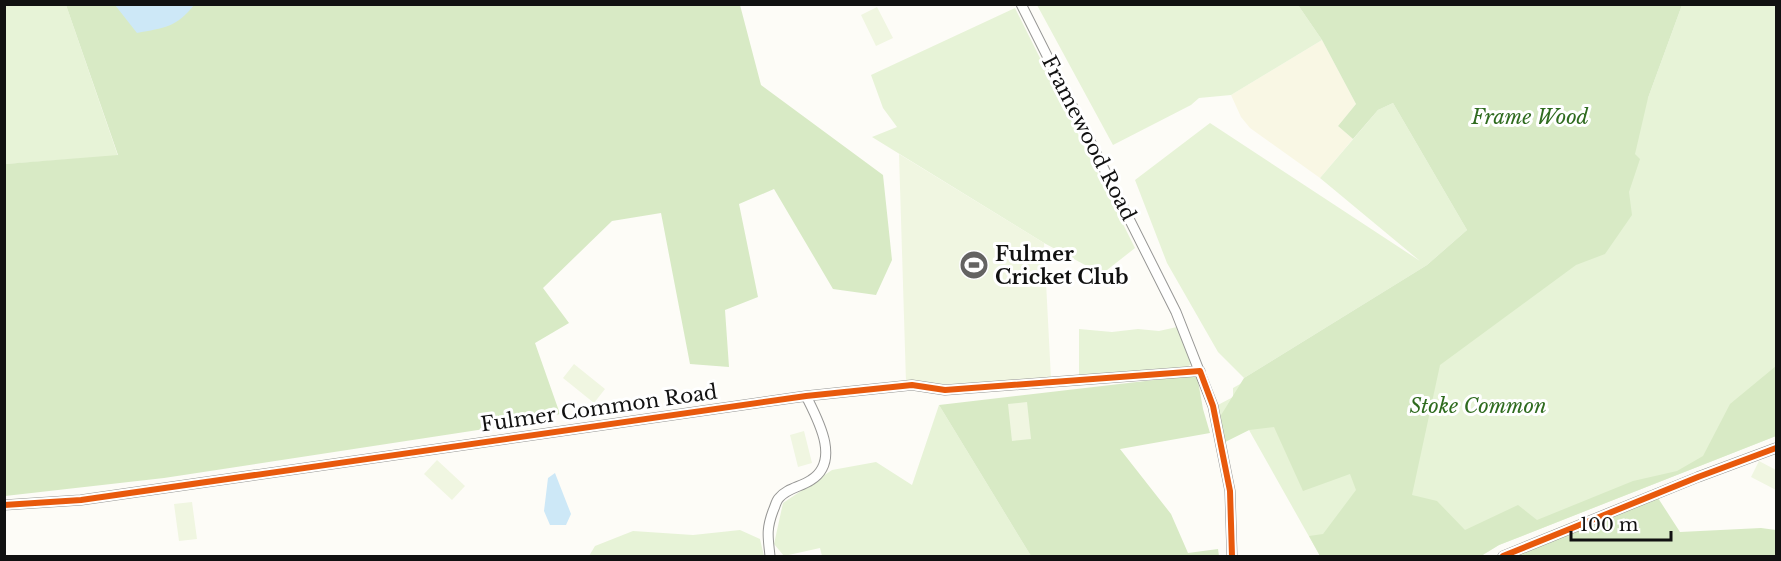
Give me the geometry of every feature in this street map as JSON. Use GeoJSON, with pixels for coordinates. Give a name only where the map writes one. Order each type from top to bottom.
{"type":"FeatureCollection","features":[{"type":"Feature","properties":{"kind":"street","name":"Framewood Road"},"geometry":{"type":"LineString","coordinates":[[1021,4],[1176,312],[1200,371],[1213,406],[1230,491],[1232,556]]}},
{"type":"Feature","properties":{"kind":"street","name":"Fulmer Common Road"},"geometry":{"type":"LineString","coordinates":[[4,505],[81,500],[806,396],[912,385],[945,390],[1200,371]]}},
{"type":"Feature","properties":{"kind":"street"},"geometry":{"type":"LineString","coordinates":[[770,556],[767,527],[777,499],[821,473],[827,454],[819,423],[806,396]]}},
{"type":"Feature","properties":{"kind":"street"},"geometry":{"type":"LineString","coordinates":[[1503,556],[1776,448]]}},
{"type":"Feature","properties":{"kind":"shaded area"},"geometry":{"type":"Polygon","coordinates":[[[1322,40],[1356,104],[1338,126],[1353,139],[1320,178],[1250,128],[1241,117],[1231,95],[1322,40]]]}},
{"type":"Feature","properties":{"kind":"green space"},"geometry":{"type":"Polygon","coordinates":[[[5,5],[66,5],[118,156],[5,164],[5,5]]]}},
{"type":"Feature","properties":{"kind":"green space"},"geometry":{"type":"Polygon","coordinates":[[[66,5],[740,5],[761,85],[883,175],[892,260],[876,295],[833,289],[774,189],[739,204],[758,297],[725,310],[729,367],[690,364],[661,213],[612,221],[543,288],[569,323],[535,343],[560,414],[491,428],[164,478],[5,496],[5,164],[118,155],[66,5]]]}},
{"type":"Feature","properties":{"kind":"green space"},"geometry":{"type":"Polygon","coordinates":[[[1037,5],[1298,5],[1322,40],[1231,95],[1199,98],[1191,105],[1113,145],[1037,5]]]}},
{"type":"Feature","properties":{"kind":"green space","name":"Frame Wood"},"geometry":{"type":"Polygon","coordinates":[[[1298,5],[1682,5],[1648,98],[1635,154],[1640,159],[1629,192],[1632,215],[1605,254],[1576,265],[1440,365],[1412,495],[1437,501],[1465,530],[1518,505],[1537,520],[1633,481],[1677,471],[1703,456],[1730,404],[1776,366],[1776,436],[1499,545],[1481,556],[1320,556],[1309,536],[1323,534],[1356,490],[1350,474],[1303,491],[1274,427],[1249,430],[1225,442],[1218,420],[1244,378],[1427,265],[1467,230],[1393,103],[1378,110],[1353,139],[1338,126],[1356,104],[1322,40],[1298,5]]]}},
{"type":"Feature","properties":{"kind":"green space","name":"Stoke Common"},"geometry":{"type":"Polygon","coordinates":[[[1682,5],[1776,5],[1776,436],[1499,545],[1481,556],[1320,556],[1249,430],[1225,442],[1216,406],[1233,397],[1233,388],[1441,271],[1648,98],[1682,5]]]}},
{"type":"Feature","properties":{"kind":"green space"},"geometry":{"type":"Polygon","coordinates":[[[877,7],[893,38],[876,46],[861,15],[877,7]]]}},
{"type":"Feature","properties":{"kind":"green space"},"geometry":{"type":"Polygon","coordinates":[[[1015,8],[1135,248],[1102,274],[1044,243],[872,137],[897,127],[883,108],[871,75],[1015,8]]]}},
{"type":"Feature","properties":{"kind":"green space"},"geometry":{"type":"Polygon","coordinates":[[[1393,103],[1467,230],[1427,265],[1244,378],[1218,352],[1167,263],[1135,180],[1210,123],[1420,261],[1320,178],[1378,110],[1393,103]]]}},
{"type":"Feature","properties":{"kind":"green space","name":"Fulmer Cricket Club"},"geometry":{"type":"Polygon","coordinates":[[[899,154],[1044,243],[1051,379],[957,385],[906,382],[899,154]]]}},
{"type":"Feature","properties":{"kind":"green space"},"geometry":{"type":"Polygon","coordinates":[[[1177,327],[1191,364],[1185,369],[1079,377],[1079,329],[1112,332],[1138,329],[1159,331],[1177,327]]]}},
{"type":"Feature","properties":{"kind":"green space"},"geometry":{"type":"Polygon","coordinates":[[[574,364],[605,389],[594,403],[563,378],[574,364]]]}},
{"type":"Feature","properties":{"kind":"green space"},"geometry":{"type":"Polygon","coordinates":[[[1197,375],[1210,433],[1120,449],[1171,514],[1188,553],[1218,549],[1219,556],[1031,556],[939,405],[1197,375]]]}},
{"type":"Feature","properties":{"kind":"green space"},"geometry":{"type":"Polygon","coordinates":[[[1027,402],[1031,439],[1012,441],[1008,404],[1027,402]]]}},
{"type":"Feature","properties":{"kind":"green space"},"geometry":{"type":"Polygon","coordinates":[[[939,405],[1031,556],[822,556],[820,548],[784,556],[774,544],[783,503],[832,470],[876,462],[912,485],[939,405]]]}},
{"type":"Feature","properties":{"kind":"green space"},"geometry":{"type":"Polygon","coordinates":[[[804,431],[812,463],[798,467],[790,435],[804,431]]]}},
{"type":"Feature","properties":{"kind":"green space"},"geometry":{"type":"Polygon","coordinates":[[[437,460],[465,486],[452,500],[424,474],[437,460]]]}},
{"type":"Feature","properties":{"kind":"green space"},"geometry":{"type":"Polygon","coordinates":[[[1759,461],[1776,470],[1776,490],[1751,477],[1759,461]]]}},
{"type":"Feature","properties":{"kind":"green space"},"geometry":{"type":"Polygon","coordinates":[[[1658,498],[1680,532],[1761,528],[1776,530],[1776,556],[1515,556],[1658,498]]]}},
{"type":"Feature","properties":{"kind":"green space"},"geometry":{"type":"Polygon","coordinates":[[[192,502],[197,539],[179,541],[174,504],[192,502]]]}},
{"type":"Feature","properties":{"kind":"green space"},"geometry":{"type":"Polygon","coordinates":[[[740,530],[760,539],[764,556],[589,556],[595,546],[633,531],[693,535],[740,530]]]}},
{"type":"Feature","properties":{"kind":"water"},"geometry":{"type":"Polygon","coordinates":[[[115,5],[194,5],[176,22],[155,30],[137,33],[115,5]]]}},
{"type":"Feature","properties":{"kind":"water"},"geometry":{"type":"Polygon","coordinates":[[[555,473],[571,514],[566,525],[550,525],[544,511],[548,478],[555,473]]]}},
{"type":"Feature","properties":{"kind":"cycle path"},"geometry":{"type":"LineString","coordinates":[[4,505],[81,500],[806,396],[912,385],[945,390],[1200,371],[1213,406],[1230,491],[1232,556]]}},
{"type":"Feature","properties":{"kind":"cycle path"},"geometry":{"type":"LineString","coordinates":[[1503,556],[1776,448]]}},
{"type":"Feature","properties":{"kind":"place","name":"Fulmer Cricket Club"},"geometry":{"type":"Point","coordinates":[974,265]}}]}
